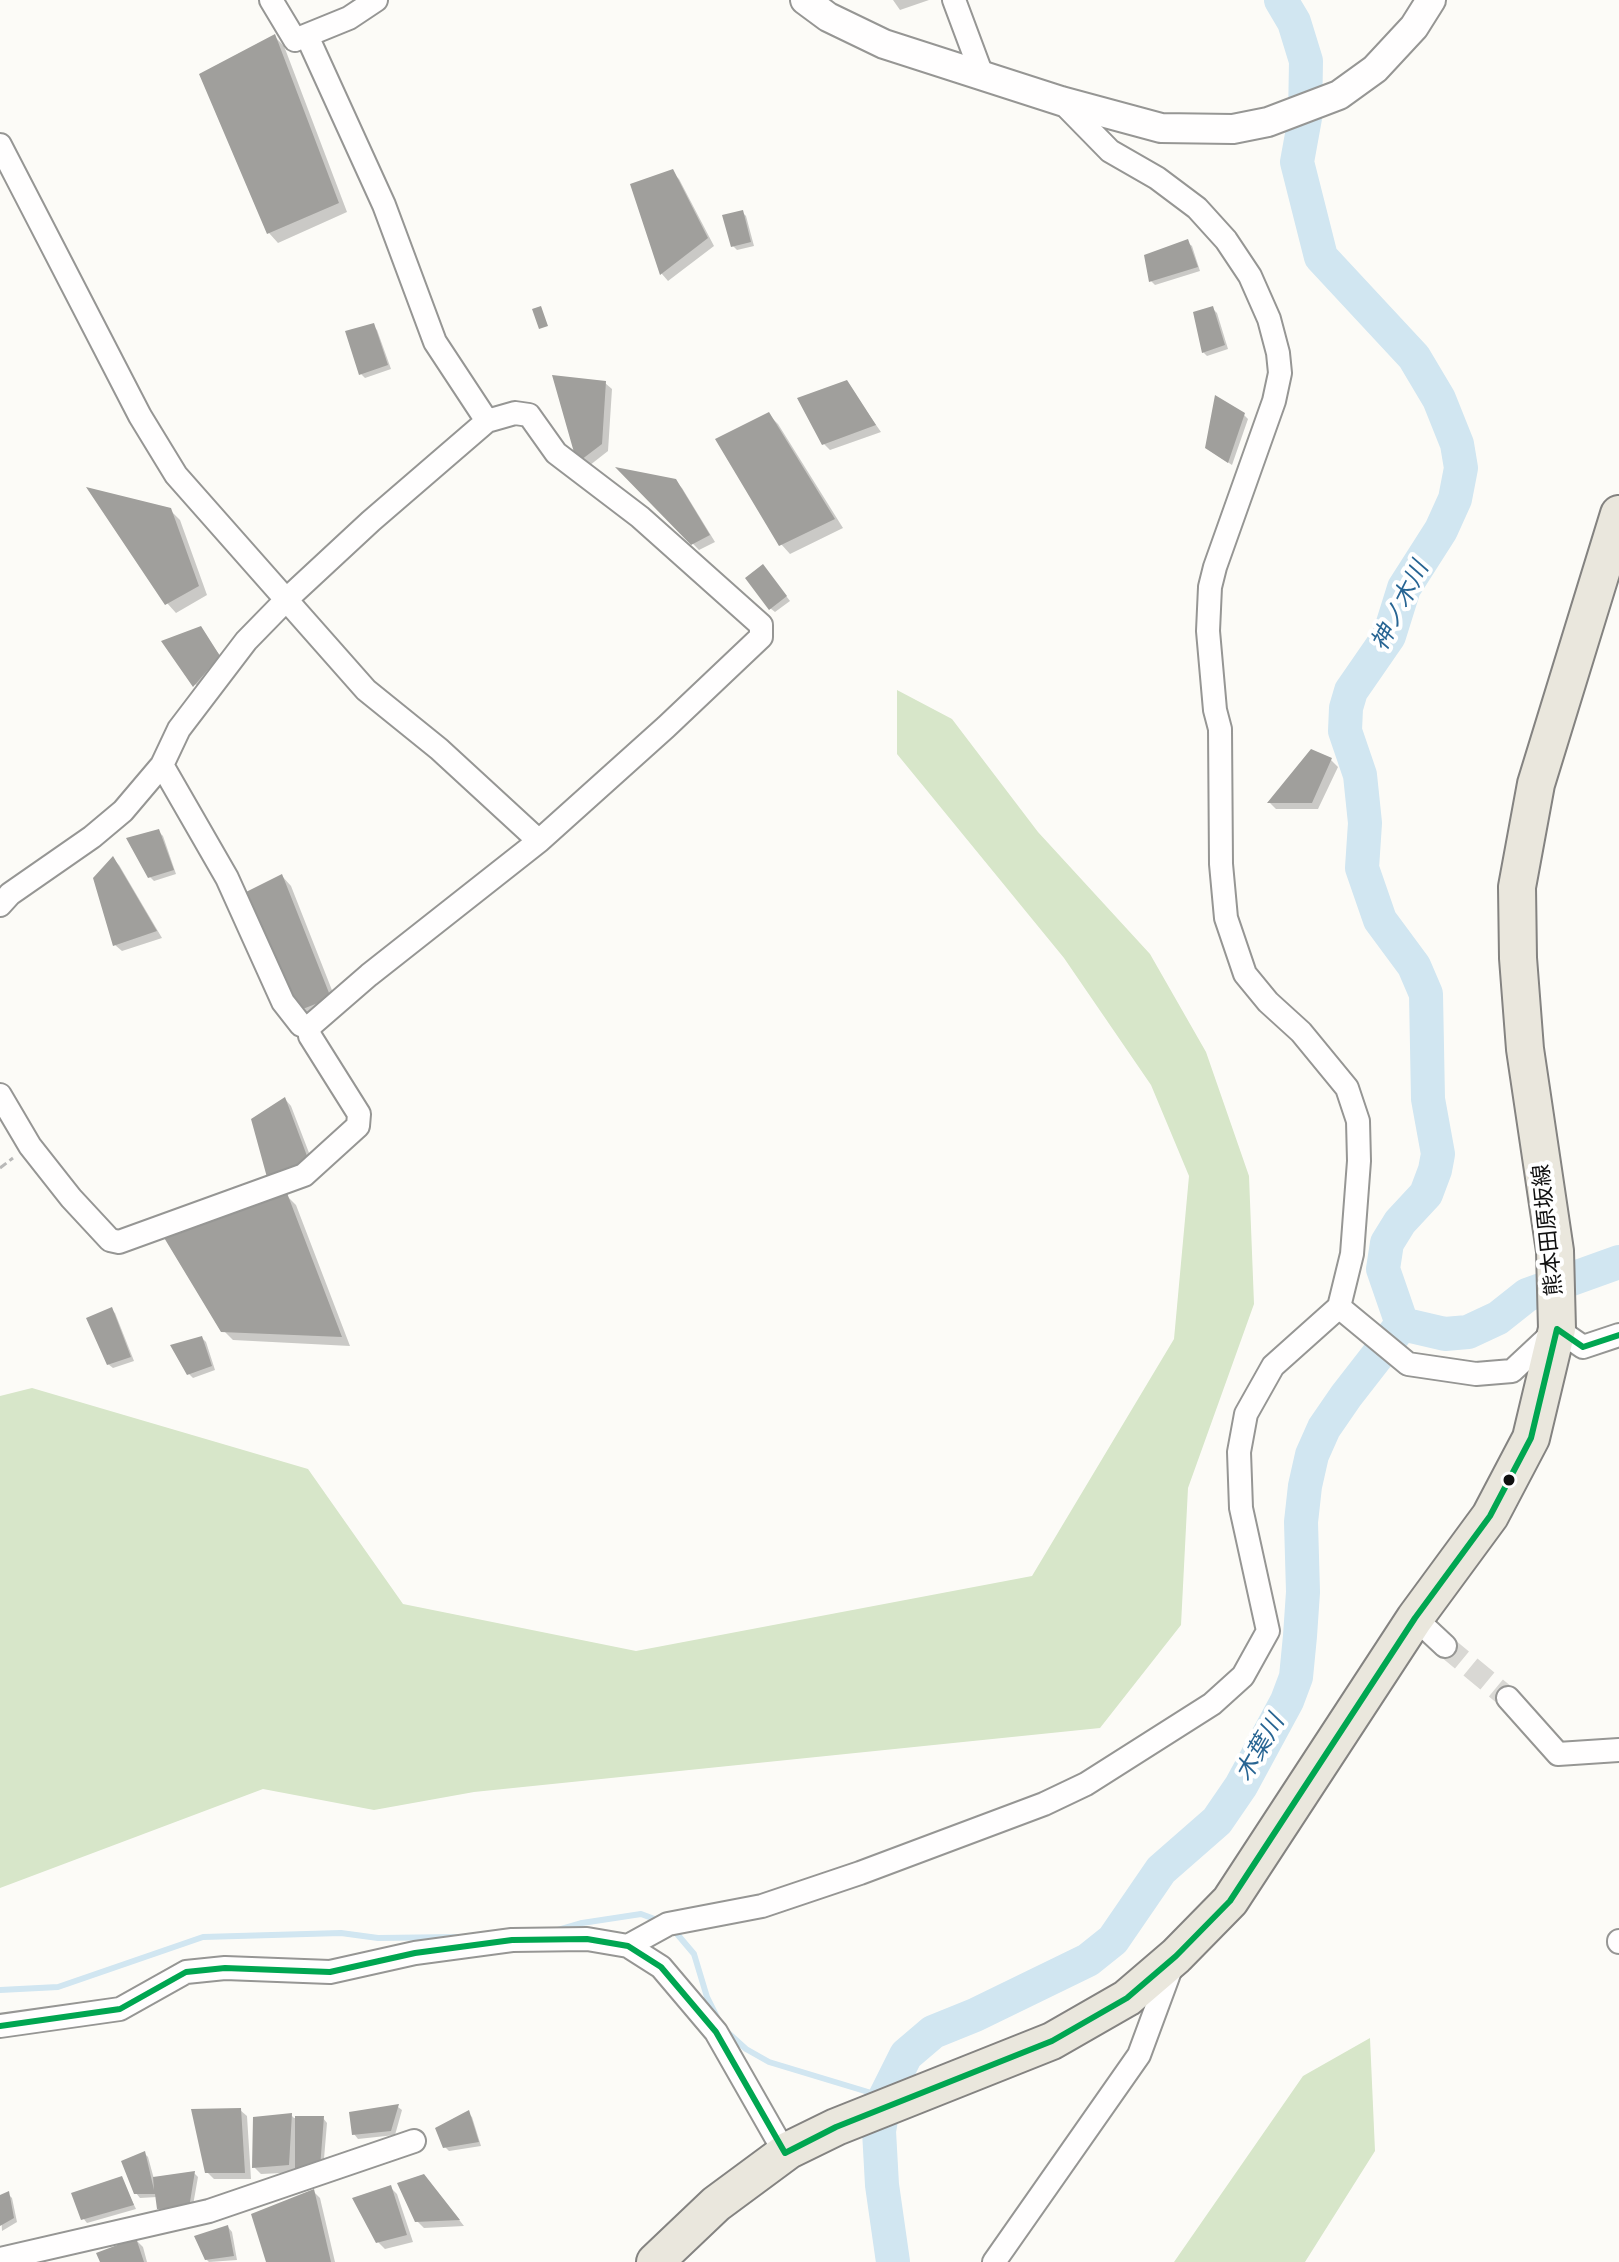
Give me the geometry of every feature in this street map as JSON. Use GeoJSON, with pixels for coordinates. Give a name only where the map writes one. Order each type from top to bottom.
{"type":"FeatureCollection","features":[{"type":"Feature","properties":{"kind":"main road","name":"熊本田原坂線"},"geometry":{"type":"LineString","coordinates":[[655,2262],[716,2204],[785,2153],[836,2127],[1052,2041],[1127,1998],[1176,1956],[1230,1901],[1415,1618],[1490,1516],[1531,1438],[1557,1318],[1555,1251],[1525,1049],[1518,958],[1517,887],[1536,784],[1619,514]]}},
{"type":"Feature","properties":{"kind":"street"},"geometry":{"type":"LineString","coordinates":[[271,0],[295,40],[349,18],[376,0]]}},
{"type":"Feature","properties":{"kind":"street"},"geometry":{"type":"LineString","coordinates":[[805,0],[828,17],[884,44],[1061,101],[1161,128],[1233,129],[1268,122],[1339,95],[1375,69],[1414,27],[1431,0]]}},
{"type":"Feature","properties":{"kind":"street"},"geometry":{"type":"LineString","coordinates":[[954,0],[982,75]]}},
{"type":"Feature","properties":{"kind":"street"},"geometry":{"type":"LineString","coordinates":[[307,36],[384,205],[435,342],[487,421]]}},
{"type":"Feature","properties":{"kind":"street"},"geometry":{"type":"LineString","coordinates":[[628,1946],[668,1924],[762,1906],[860,1873],[1044,1804],[1086,1784],[1212,1704],[1243,1676],[1268,1631],[1241,1508],[1239,1452],[1246,1414],[1273,1366],[1339,1307],[1352,1254],[1359,1161],[1358,1121],[1347,1088],[1301,1032],[1268,1002],[1245,974],[1226,918],[1221,864],[1220,729],[1215,710],[1208,631],[1210,587],[1274,401],[1280,373],[1278,353],[1269,319],[1250,276],[1226,240],[1197,208],[1157,178],[1110,151],[1061,101]]}},
{"type":"Feature","properties":{"kind":"street"},"geometry":{"type":"LineString","coordinates":[[0,145],[140,416],[176,475],[288,598],[366,690],[439,749],[539,841]]}},
{"type":"Feature","properties":{"kind":"street"},"geometry":{"type":"LineString","coordinates":[[0,905],[10,894],[57,864],[123,811],[162,765],[179,729],[246,641],[371,521],[487,421],[515,413],[529,415],[556,453],[640,517],[761,625],[761,637],[539,841],[369,975],[309,1027]]}},
{"type":"Feature","properties":{"kind":"street"},"geometry":{"type":"LineString","coordinates":[[162,765],[227,878],[283,1002],[301,1025],[309,1027]]}},
{"type":"Feature","properties":{"kind":"street"},"geometry":{"type":"LineString","coordinates":[[0,1095],[30,1146],[71,1198],[110,1240],[119,1242],[304,1175],[358,1126],[359,1114],[310,1036],[309,1027]]}},
{"type":"Feature","properties":{"kind":"street"},"geometry":{"type":"LineString","coordinates":[[1339,1307],[1408,1364],[1476,1374],[1512,1371],[1557,1318],[1583,1347],[1619,1335]]}},
{"type":"Feature","properties":{"kind":"street"},"geometry":{"type":"LineString","coordinates":[[1415,1618],[1445,1646]]}},
{"type":"Feature","properties":{"kind":"street"},"geometry":{"type":"LineString","coordinates":[[1508,1698],[1558,1754],[1619,1750]]}},
{"type":"Feature","properties":{"kind":"street"},"geometry":{"type":"LineString","coordinates":[[0,2026],[120,2009],[186,1972],[225,1968],[330,1972],[415,1953],[512,1940],[587,1939],[628,1946],[661,1967],[716,2032],[785,2153]]}},
{"type":"Feature","properties":{"kind":"street"},"geometry":{"type":"LineString","coordinates":[[994,2262],[1139,2055],[1176,1956]]}},
{"type":"Feature","properties":{"kind":"street"},"geometry":{"type":"LineString","coordinates":[[0,2259],[209,2211],[414,2141]]}},
{"type":"Feature","properties":{"kind":"green space"},"geometry":{"type":"Polygon","coordinates":[[[897,690],[952,719],[1038,832],[1150,954],[1206,1052],[1249,1176],[1254,1304],[1188,1488],[1181,1625],[1100,1728],[474,1792],[374,1810],[263,1789],[0,1888],[0,1396],[32,1388],[308,1469],[403,1604],[636,1651],[1032,1576],[1174,1339],[1189,1176],[1151,1085],[1064,958],[897,754],[897,690]]]}},
{"type":"Feature","properties":{"kind":"green space"},"geometry":{"type":"Polygon","coordinates":[[[1370,2038],[1375,2151],[1305,2262],[1174,2262],[1303,2076],[1370,2038]]]}},
{"type":"Feature","properties":{"kind":"building"},"geometry":{"type":"Polygon","coordinates":[[[275,34],[339,203],[267,234],[199,74],[275,34]]]}},
{"type":"Feature","properties":{"kind":"building"},"geometry":{"type":"Polygon","coordinates":[[[673,169],[708,238],[660,275],[630,184],[673,169]]]}},
{"type":"Feature","properties":{"kind":"building"},"geometry":{"type":"Polygon","coordinates":[[[743,210],[751,242],[731,247],[722,215],[743,210]]]}},
{"type":"Feature","properties":{"kind":"building"},"geometry":{"type":"Polygon","coordinates":[[[1188,239],[1198,267],[1149,282],[1144,255],[1188,239]]]}},
{"type":"Feature","properties":{"kind":"building"},"geometry":{"type":"Polygon","coordinates":[[[541,306],[548,326],[539,329],[532,309],[541,306]]]}},
{"type":"Feature","properties":{"kind":"building"},"geometry":{"type":"Polygon","coordinates":[[[1213,306],[1225,345],[1202,353],[1193,312],[1213,306]]]}},
{"type":"Feature","properties":{"kind":"building"},"geometry":{"type":"Polygon","coordinates":[[[374,323],[388,365],[359,375],[345,331],[374,323]]]}},
{"type":"Feature","properties":{"kind":"building"},"geometry":{"type":"Polygon","coordinates":[[[552,375],[606,381],[602,444],[577,463],[552,375]]]}},
{"type":"Feature","properties":{"kind":"building"},"geometry":{"type":"Polygon","coordinates":[[[847,380],[876,425],[822,445],[797,398],[847,380]]]}},
{"type":"Feature","properties":{"kind":"building"},"geometry":{"type":"Polygon","coordinates":[[[1215,395],[1245,413],[1228,463],[1205,448],[1215,395]]]}},
{"type":"Feature","properties":{"kind":"building"},"geometry":{"type":"Polygon","coordinates":[[[769,412],[835,519],[779,546],[715,439],[769,412]]]}},
{"type":"Feature","properties":{"kind":"building"},"geometry":{"type":"Polygon","coordinates":[[[615,467],[676,479],[710,535],[691,545],[615,467]]]}},
{"type":"Feature","properties":{"kind":"building"},"geometry":{"type":"Polygon","coordinates":[[[86,487],[171,508],[199,586],[165,605],[86,487]]]}},
{"type":"Feature","properties":{"kind":"building"},"geometry":{"type":"Polygon","coordinates":[[[763,564],[787,596],[769,610],[745,578],[763,564]]]}},
{"type":"Feature","properties":{"kind":"building"},"geometry":{"type":"Polygon","coordinates":[[[201,626],[220,656],[193,687],[161,641],[201,626]]]}},
{"type":"Feature","properties":{"kind":"building"},"geometry":{"type":"Polygon","coordinates":[[[1311,749],[1332,758],[1312,803],[1267,803],[1311,749]]]}},
{"type":"Feature","properties":{"kind":"building"},"geometry":{"type":"Polygon","coordinates":[[[159,829],[174,870],[148,878],[126,838],[159,829]]]}},
{"type":"Feature","properties":{"kind":"building"},"geometry":{"type":"Polygon","coordinates":[[[113,856],[157,931],[113,946],[93,878],[113,856]]]}},
{"type":"Feature","properties":{"kind":"building"},"geometry":{"type":"Polygon","coordinates":[[[282,874],[331,998],[295,1012],[240,895],[282,874]]]}},
{"type":"Feature","properties":{"kind":"building"},"geometry":{"type":"Polygon","coordinates":[[[285,1097],[310,1164],[268,1181],[251,1119],[285,1097]]]}},
{"type":"Feature","properties":{"kind":"building"},"geometry":{"type":"Polygon","coordinates":[[[287,1193],[342,1337],[221,1332],[163,1236],[287,1193]]]}},
{"type":"Feature","properties":{"kind":"building"},"geometry":{"type":"Polygon","coordinates":[[[112,1307],[131,1357],[107,1365],[86,1318],[112,1307]]]}},
{"type":"Feature","properties":{"kind":"building"},"geometry":{"type":"Polygon","coordinates":[[[202,1336],[212,1366],[187,1375],[170,1345],[202,1336]]]}},
{"type":"Feature","properties":{"kind":"building"},"geometry":{"type":"Polygon","coordinates":[[[399,2104],[391,2131],[352,2135],[349,2112],[399,2104]]]}},
{"type":"Feature","properties":{"kind":"building"},"geometry":{"type":"Polygon","coordinates":[[[241,2108],[245,2173],[205,2173],[191,2109],[241,2108]]]}},
{"type":"Feature","properties":{"kind":"building"},"geometry":{"type":"Polygon","coordinates":[[[469,2110],[479,2142],[443,2148],[435,2128],[469,2110]]]}},
{"type":"Feature","properties":{"kind":"building"},"geometry":{"type":"Polygon","coordinates":[[[292,2113],[289,2165],[252,2168],[253,2117],[292,2113]]]}},
{"type":"Feature","properties":{"kind":"building"},"geometry":{"type":"Polygon","coordinates":[[[295,2116],[324,2116],[320,2168],[295,2172],[295,2116]]]}},
{"type":"Feature","properties":{"kind":"building"},"geometry":{"type":"Polygon","coordinates":[[[145,2151],[154,2190],[153,2177],[195,2171],[189,2208],[157,2209],[155,2194],[134,2194],[121,2161],[145,2151]]]}},
{"type":"Feature","properties":{"kind":"building"},"geometry":{"type":"Polygon","coordinates":[[[424,2174],[460,2220],[415,2222],[397,2183],[424,2174]]]}},
{"type":"Feature","properties":{"kind":"building"},"geometry":{"type":"Polygon","coordinates":[[[122,2176],[134,2205],[81,2220],[71,2193],[122,2176]]]}},
{"type":"Feature","properties":{"kind":"building"},"geometry":{"type":"Polygon","coordinates":[[[391,2185],[407,2235],[376,2243],[352,2198],[391,2185]]]}},
{"type":"Feature","properties":{"kind":"building"},"geometry":{"type":"Polygon","coordinates":[[[314,2189],[331,2262],[266,2262],[251,2214],[314,2189]]]}},
{"type":"Feature","properties":{"kind":"building"},"geometry":{"type":"Polygon","coordinates":[[[9,2191],[14,2218],[0,2226],[0,2195],[9,2191]]]}},
{"type":"Feature","properties":{"kind":"building"},"geometry":{"type":"Polygon","coordinates":[[[228,2225],[234,2256],[205,2260],[194,2236],[228,2225]]]}},
{"type":"Feature","properties":{"kind":"building"},"geometry":{"type":"Polygon","coordinates":[[[136,2238],[144,2262],[100,2262],[96,2253],[136,2238]]]}},
{"type":"Feature","properties":{"kind":"waterway","name":"神ノ木川"},"geometry":{"type":"LineString","coordinates":[[1281,0],[1294,22],[1306,61],[1305,118],[1297,162],[1321,257],[1414,357],[1439,399],[1457,444],[1461,468],[1455,499],[1441,530],[1404,588],[1389,636],[1351,691],[1346,708],[1345,731],[1360,775],[1365,823],[1362,868],[1380,920],[1414,966],[1426,994],[1428,1099],[1438,1154],[1426,1194],[1400,1222],[1387,1243],[1383,1269],[1402,1324]]}},
{"type":"Feature","properties":{"kind":"waterway","name":"木葉川"},"geometry":{"type":"LineString","coordinates":[[893,2262],[882,2185],[879,2131],[885,2097],[906,2055],[933,2032],[1088,1960],[1113,1940],[1161,1870],[1217,1821],[1241,1786],[1287,1701],[1296,1677],[1300,1636],[1303,1592],[1301,1522],[1305,1486],[1312,1455],[1324,1428],[1346,1396],[1402,1324],[1445,1334],[1468,1332],[1498,1318],[1527,1295],[1619,1262]]}},
{"type":"Feature","properties":{"kind":"waterway"},"geometry":{"type":"LineString","coordinates":[[558,1930],[641,1914],[660,1921]]}},
{"type":"Feature","properties":{"kind":"waterway"},"geometry":{"type":"LineString","coordinates":[[672,1928],[694,1954],[707,1997],[719,2021]]}},
{"type":"Feature","properties":{"kind":"waterway"},"geometry":{"type":"LineString","coordinates":[[0,1990],[58,1987],[203,1937],[341,1933],[378,1938],[459,1937]]}},
{"type":"Feature","properties":{"kind":"waterway"},"geometry":{"type":"LineString","coordinates":[[725,2030],[746,2049],[769,2062],[878,2095]]}},
{"type":"Feature","properties":{"kind":"tunnel"},"geometry":{"type":"LineString","coordinates":[[1445,1646],[1508,1698]]}},
{"type":"Feature","properties":{"kind":"transit line"},"geometry":{"type":"LineString","coordinates":[[0,2026],[120,2009],[186,1972],[225,1968],[330,1972],[415,1953],[512,1940],[587,1939],[628,1946],[661,1967],[716,2032],[785,2153],[836,2127],[1052,2041],[1127,1998],[1176,1956],[1230,1901],[1415,1618],[1490,1516],[1531,1438],[1557,1329],[1583,1347],[1619,1335]]}}]}
